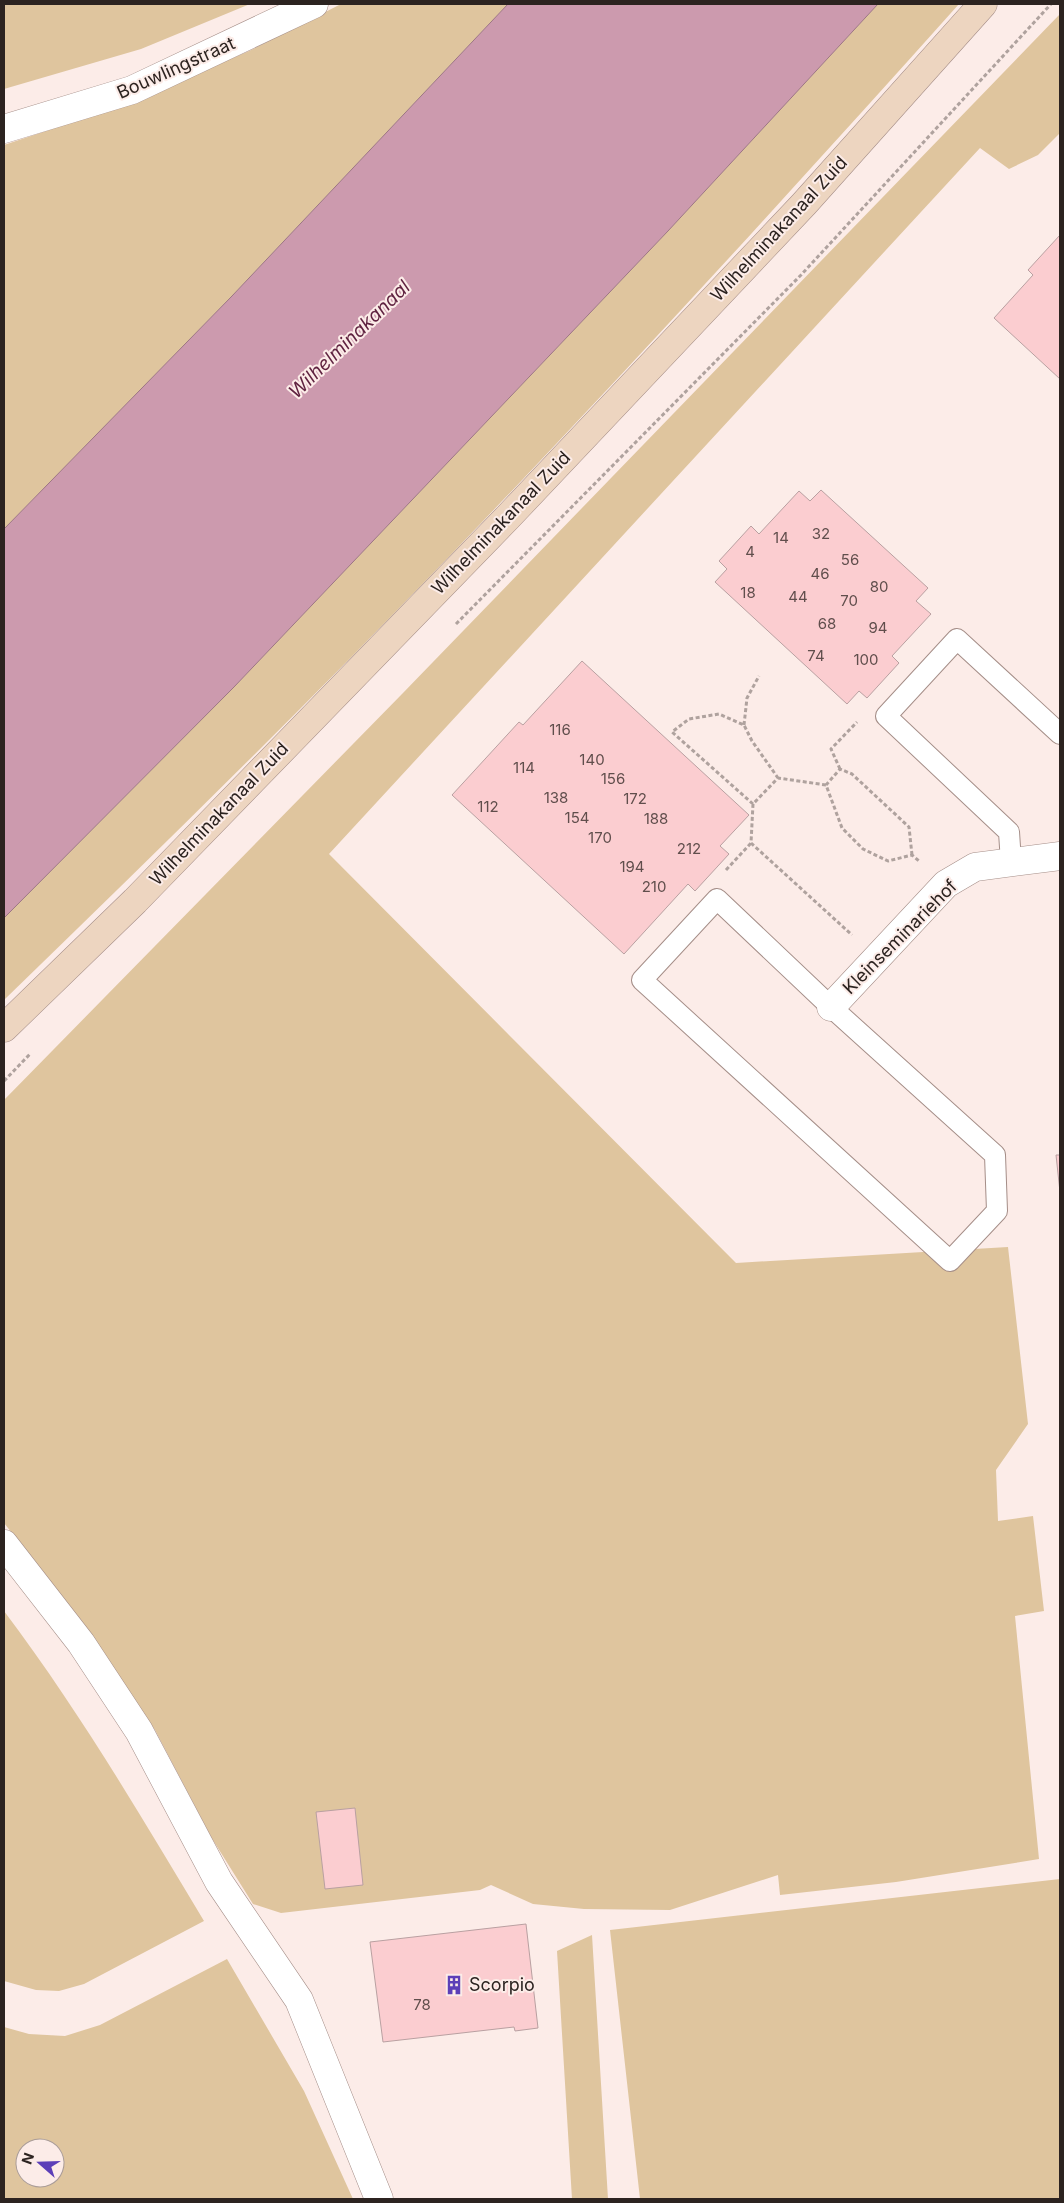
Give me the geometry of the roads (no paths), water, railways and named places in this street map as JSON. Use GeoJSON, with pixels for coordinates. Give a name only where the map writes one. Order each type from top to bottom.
{"type":"FeatureCollection","features":[{"type":"Feature","properties":{"kind":"street","name":"Bouwlingstraat"},"geometry":{"type":"LineString","coordinates":[[4,129],[132,90],[314,4]]}},
{"type":"Feature","properties":{"kind":"street","name":"Wilhelminakanaal Zuid"},"geometry":{"type":"LineString","coordinates":[[4,1028],[135,901],[508,517],[804,204],[983,4]]}},
{"type":"Feature","properties":{"kind":"street","name":"Kleinseminariehof"},"geometry":{"type":"LineString","coordinates":[[831,1007],[946,884],[975,867],[1060,856]]}},
{"type":"Feature","properties":{"kind":"street"},"geometry":{"type":"LineString","coordinates":[[4,1544],[81,1643],[139,1731],[219,1882],[298,2000],[379,2199]]}},
{"type":"Feature","properties":{"kind":"lane"},"geometry":{"type":"LineString","coordinates":[[1011,862],[1009,832],[886,716],[957,640],[1060,734]]}},
{"type":"Feature","properties":{"kind":"lane"},"geometry":{"type":"LineString","coordinates":[[717,899],[831,1007],[995,1155],[997,1211],[950,1261],[642,980],[717,899]]}},
{"type":"Feature","properties":{"kind":"water","name":"Wilhelminakanaal"},"geometry":{"type":"Polygon","coordinates":[[[508,4],[878,4],[668,231],[234,687],[4,918],[4,529],[232,296],[508,4]]]}},
{"type":"Feature","properties":{"kind":"place","name":"Scorpio"},"geometry":{"type":"Point","coordinates":[454,1985]}}]}
